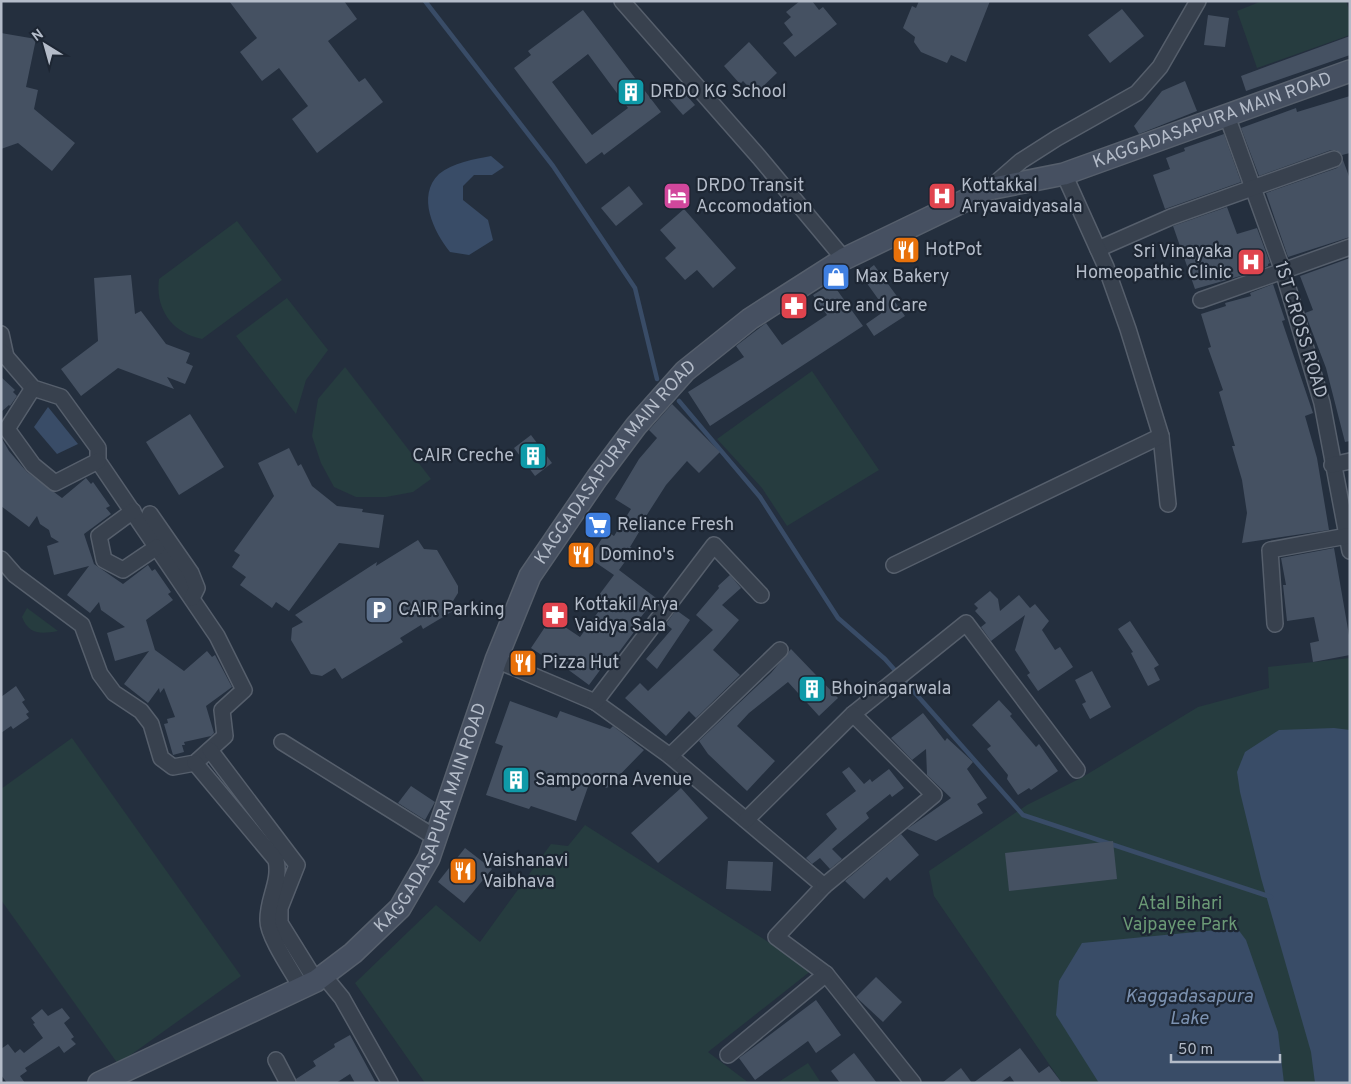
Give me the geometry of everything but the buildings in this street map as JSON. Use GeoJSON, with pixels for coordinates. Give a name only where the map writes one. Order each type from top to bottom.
{"type":"FeatureCollection","features":[{"type":"Feature","properties":{"kind":"main road","name":"KAGGADASAPURA MAIN ROAD"},"geometry":{"type":"LineString","coordinates":[[99,1083],[314,982],[353,954],[400,908],[429,858],[496,660],[530,576],[597,478],[636,426],[685,371],[750,319],[844,259],[988,189],[1064,174],[1350,71]]}},
{"type":"Feature","properties":{"kind":"street"},"geometry":{"type":"LineString","coordinates":[[622,1],[760,157],[844,259]]}},
{"type":"Feature","properties":{"kind":"street"},"geometry":{"type":"LineString","coordinates":[[988,189],[1021,161],[1057,138],[1137,93],[1160,67],[1198,1]]}},
{"type":"Feature","properties":{"kind":"street","name":"1ST CROSS ROAD"},"geometry":{"type":"LineString","coordinates":[[1227,116],[1283,271],[1322,403],[1348,544]]}},
{"type":"Feature","properties":{"kind":"street"},"geometry":{"type":"LineString","coordinates":[[1098,250],[1171,218],[1334,159]]}},
{"type":"Feature","properties":{"kind":"street"},"geometry":{"type":"LineString","coordinates":[[1064,174],[1098,250],[1128,329],[1161,436],[1168,504]]}},
{"type":"Feature","properties":{"kind":"street"},"geometry":{"type":"LineString","coordinates":[[1201,300],[1350,247]]}},
{"type":"Feature","properties":{"kind":"street"},"geometry":{"type":"LineString","coordinates":[[1,334],[4,354],[33,388],[61,397],[98,448],[98,461],[217,636],[244,690],[222,710],[225,736],[195,762],[173,767],[161,758],[151,724],[141,711],[114,693],[100,674],[82,625],[14,575],[1,559]]}},
{"type":"Feature","properties":{"kind":"street"},"geometry":{"type":"LineString","coordinates":[[33,388],[7,429],[33,465],[55,483],[98,461]]}},
{"type":"Feature","properties":{"kind":"street"},"geometry":{"type":"LineString","coordinates":[[894,566],[1161,436]]}},
{"type":"Feature","properties":{"kind":"street"},"geometry":{"type":"LineString","coordinates":[[1332,465],[1350,461]]}},
{"type":"Feature","properties":{"kind":"street"},"geometry":{"type":"LineString","coordinates":[[133,511],[99,536],[104,560],[123,570],[157,547]]}},
{"type":"Feature","properties":{"kind":"street"},"geometry":{"type":"LineString","coordinates":[[150,514],[191,573],[197,588],[192,598]]}},
{"type":"Feature","properties":{"kind":"street"},"geometry":{"type":"LineString","coordinates":[[595,702],[714,544],[761,595]]}},
{"type":"Feature","properties":{"kind":"street"},"geometry":{"type":"LineString","coordinates":[[1275,624],[1270,550],[1348,544]]}},
{"type":"Feature","properties":{"kind":"street"},"geometry":{"type":"LineString","coordinates":[[746,820],[853,714],[966,623],[1077,770]]}},
{"type":"Feature","properties":{"kind":"street"},"geometry":{"type":"LineString","coordinates":[[670,756],[780,650]]}},
{"type":"Feature","properties":{"kind":"street"},"geometry":{"type":"LineString","coordinates":[[496,660],[595,702],[670,756],[824,886]]}},
{"type":"Feature","properties":{"kind":"street"},"geometry":{"type":"LineString","coordinates":[[853,714],[934,795],[824,886],[776,937],[826,974],[913,1083]]}},
{"type":"Feature","properties":{"kind":"street"},"geometry":{"type":"LineString","coordinates":[[282,742],[436,838]]}},
{"type":"Feature","properties":{"kind":"street"},"geometry":{"type":"LineString","coordinates":[[210,750],[297,865],[280,908],[280,923],[314,982]]}},
{"type":"Feature","properties":{"kind":"street"},"geometry":{"type":"LineString","coordinates":[[195,762],[276,860],[278,871],[267,921],[276,944],[314,982],[342,998],[390,1083]]}},
{"type":"Feature","properties":{"kind":"street"},"geometry":{"type":"LineString","coordinates":[[728,1056],[826,974]]}},
{"type":"Feature","properties":{"kind":"street"},"geometry":{"type":"LineString","coordinates":[[276,1060],[288,1083]]}},
{"type":"Feature","properties":{"kind":"green space"},"geometry":{"type":"Polygon","coordinates":[[[1262,1],[1346,1],[1350,13],[1350,35],[1257,68],[1237,11],[1262,1]]]}},
{"type":"Feature","properties":{"kind":"green space"},"geometry":{"type":"Polygon","coordinates":[[[237,221],[282,280],[202,339],[191,336],[174,325],[163,310],[158,290],[159,279],[237,221]]]}},
{"type":"Feature","properties":{"kind":"green space"},"geometry":{"type":"Polygon","coordinates":[[[287,298],[328,350],[306,380],[296,414],[236,336],[287,298]]]}},
{"type":"Feature","properties":{"kind":"green space"},"geometry":{"type":"Polygon","coordinates":[[[345,367],[431,479],[413,492],[386,497],[356,497],[334,487],[321,463],[312,436],[318,399],[345,367]]]}},
{"type":"Feature","properties":{"kind":"green space"},"geometry":{"type":"Polygon","coordinates":[[[812,371],[879,470],[787,526],[762,488],[717,439],[812,371]]]}},
{"type":"Feature","properties":{"kind":"green space"},"geometry":{"type":"Polygon","coordinates":[[[27,608],[58,631],[41,633],[32,630],[22,617],[27,608]]]}},
{"type":"Feature","properties":{"kind":"green space","name":"Atal Bihari Vajpayee Park"},"geometry":{"type":"Polygon","coordinates":[[[1350,658],[1350,1083],[1062,1083],[934,896],[929,871],[1027,805],[1081,778],[1198,707],[1269,688],[1268,667],[1350,658]]]}},
{"type":"Feature","properties":{"kind":"green space"},"geometry":{"type":"Polygon","coordinates":[[[72,738],[241,976],[118,1064],[1,900],[1,789],[72,738]]]}},
{"type":"Feature","properties":{"kind":"green space"},"geometry":{"type":"Polygon","coordinates":[[[585,825],[812,970],[708,1052],[749,1083],[425,1083],[355,983],[436,905],[480,942],[551,844],[568,846],[585,825]]]}},
{"type":"Feature","properties":{"kind":"green space"},"geometry":{"type":"Polygon","coordinates":[[[808,1063],[821,1083],[777,1083],[808,1063]]]}},
{"type":"Feature","properties":{"kind":"water"},"geometry":{"type":"Polygon","coordinates":[[[491,156],[504,167],[492,175],[474,175],[463,186],[463,200],[488,220],[493,240],[469,255],[450,252],[438,234],[430,214],[428,203],[432,183],[439,174],[450,167],[491,156]]]}},
{"type":"Feature","properties":{"kind":"water"},"geometry":{"type":"Polygon","coordinates":[[[48,407],[78,444],[57,454],[34,427],[48,407]]]}},
{"type":"Feature","properties":{"kind":"water","name":"Kaggadasapura Lake"},"geometry":{"type":"Polygon","coordinates":[[[1334,728],[1350,730],[1350,1083],[1315,1083],[1311,1052],[1261,878],[1237,772],[1245,752],[1279,730],[1334,728]]]}},
{"type":"Feature","properties":{"kind":"water","name":"Kaggadasapura Lake"},"geometry":{"type":"Polygon","coordinates":[[[1237,928],[1246,940],[1278,1032],[1284,1083],[1099,1083],[1056,1015],[1059,981],[1082,943],[1237,928]]]}},
{"type":"Feature","properties":{"kind":"waterway"},"geometry":{"type":"LineString","coordinates":[[425,1],[553,166],[635,288],[657,379]]}},
{"type":"Feature","properties":{"kind":"waterway"},"geometry":{"type":"LineString","coordinates":[[679,401],[760,497],[838,618],[885,659],[1023,815],[1271,897]]}},
{"type":"Feature","properties":{"kind":"place","name":"DRDO KG School"},"geometry":{"type":"Point","coordinates":[631,92]}},
{"type":"Feature","properties":{"kind":"place","name":"DRDO Transit Accomodation"},"geometry":{"type":"Point","coordinates":[677,196]}},
{"type":"Feature","properties":{"kind":"place","name":"Kottakkal Aryavaidyasala"},"geometry":{"type":"Point","coordinates":[942,196]}},
{"type":"Feature","properties":{"kind":"place","name":"HotPot"},"geometry":{"type":"Point","coordinates":[906,250]}},
{"type":"Feature","properties":{"kind":"place","name":"Sri Vinayaka Homeopathic Clinic"},"geometry":{"type":"Point","coordinates":[1251,262]}},
{"type":"Feature","properties":{"kind":"place","name":"Max Bakery"},"geometry":{"type":"Point","coordinates":[836,277]}},
{"type":"Feature","properties":{"kind":"place","name":"Cure and Care"},"geometry":{"type":"Point","coordinates":[794,306]}},
{"type":"Feature","properties":{"kind":"place","name":"CAIR Creche"},"geometry":{"type":"Point","coordinates":[533,456]}},
{"type":"Feature","properties":{"kind":"place","name":"Reliance Fresh"},"geometry":{"type":"Point","coordinates":[598,525]}},
{"type":"Feature","properties":{"kind":"place","name":"Domino's"},"geometry":{"type":"Point","coordinates":[581,555]}},
{"type":"Feature","properties":{"kind":"place","name":"CAIR Parking"},"geometry":{"type":"Point","coordinates":[379,610]}},
{"type":"Feature","properties":{"kind":"place","name":"Kottakil Arya Vaidya Sala"},"geometry":{"type":"Point","coordinates":[555,615]}},
{"type":"Feature","properties":{"kind":"place","name":"Pizza Hut"},"geometry":{"type":"Point","coordinates":[523,663]}},
{"type":"Feature","properties":{"kind":"place","name":"Bhojnagarwala"},"geometry":{"type":"Point","coordinates":[812,689]}},
{"type":"Feature","properties":{"kind":"place","name":"Sampoorna Avenue"},"geometry":{"type":"Point","coordinates":[516,780]}},
{"type":"Feature","properties":{"kind":"place","name":"Vaishanavi Vaibhava"},"geometry":{"type":"Point","coordinates":[463,871]}}]}
